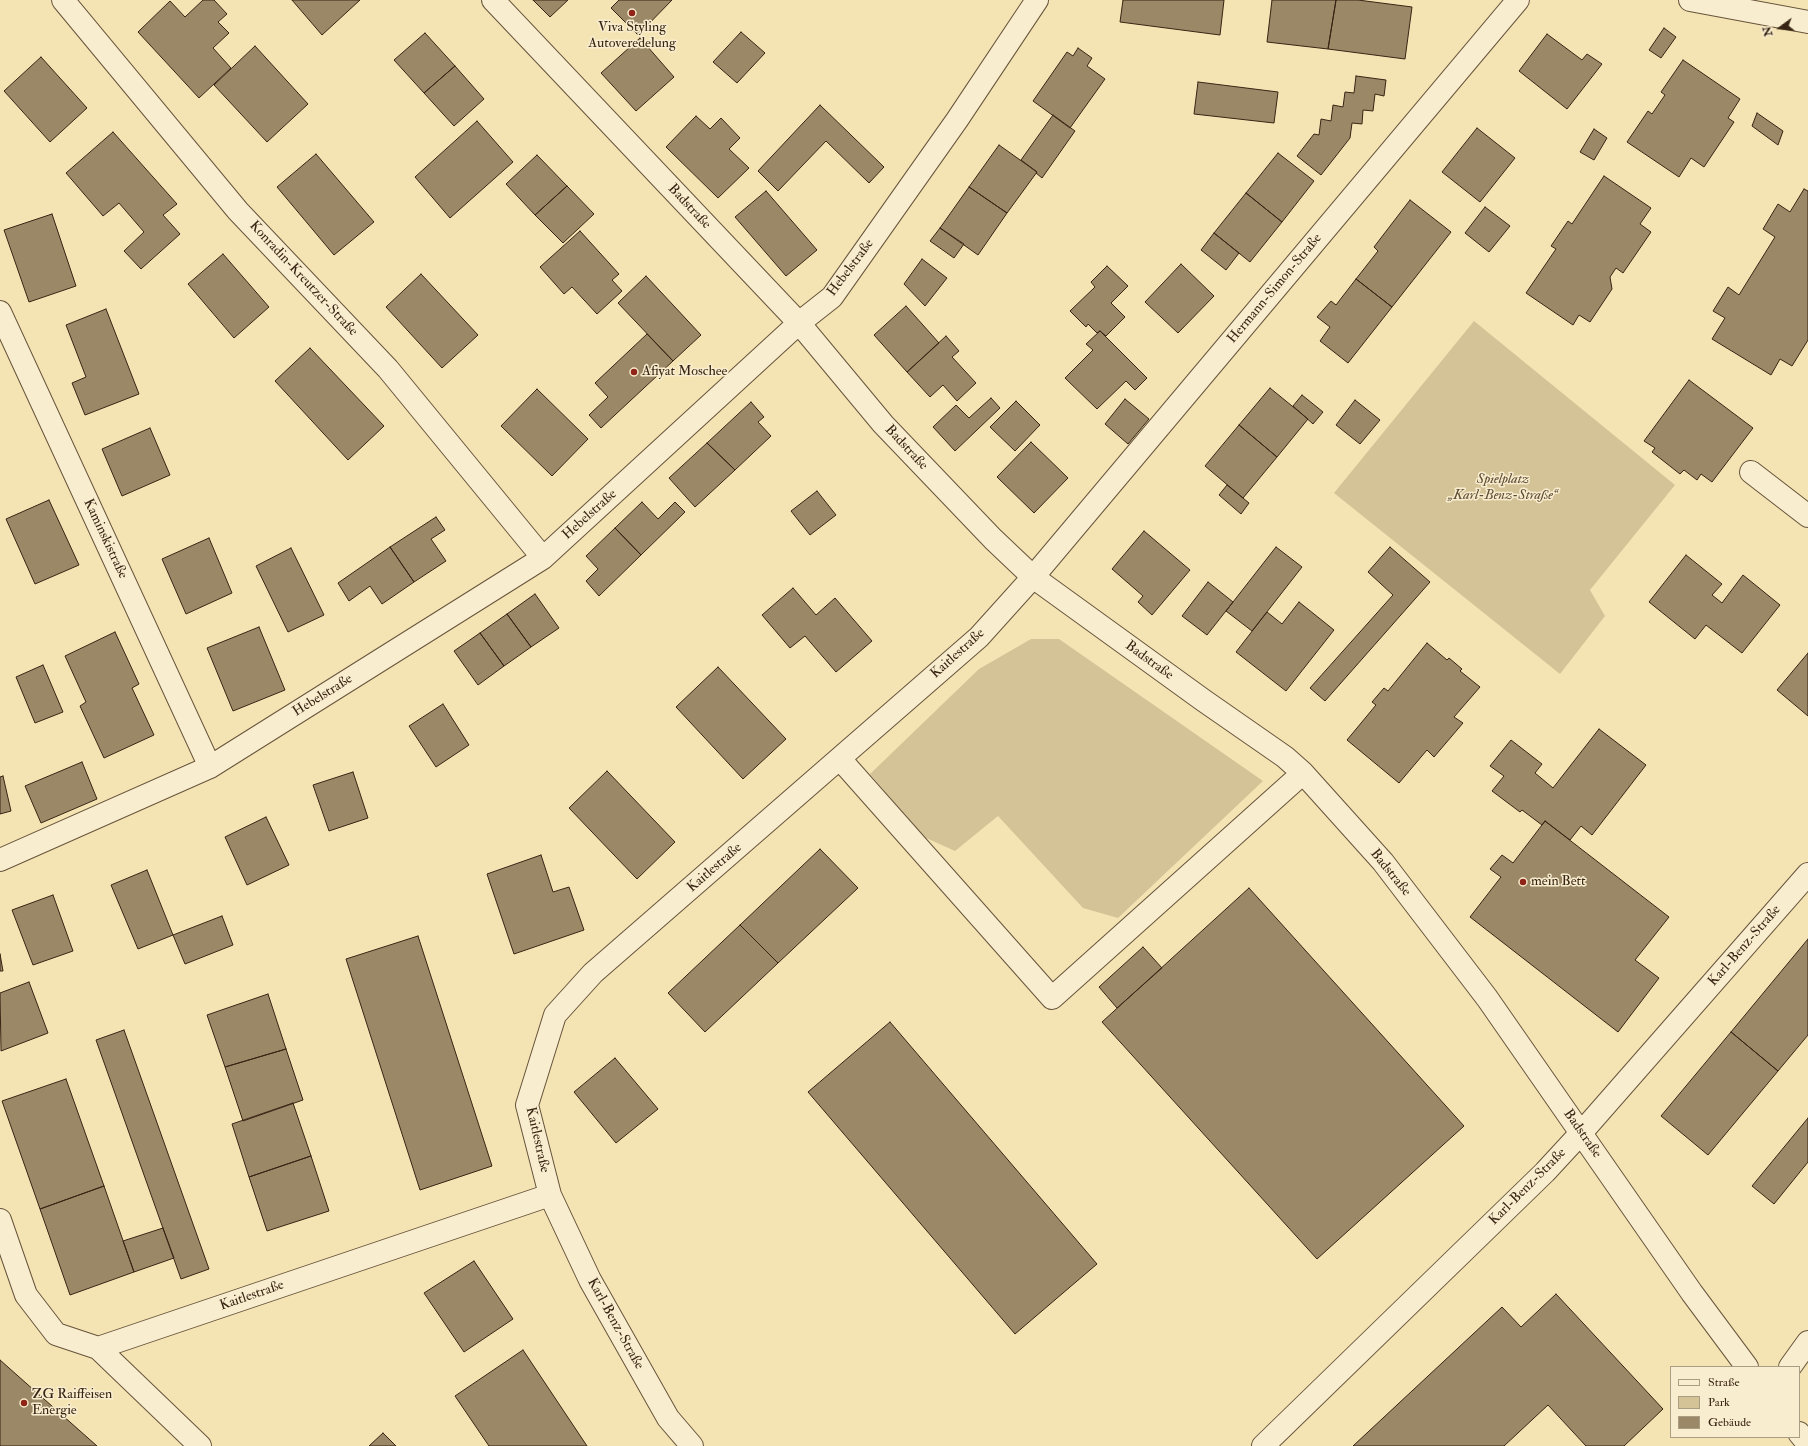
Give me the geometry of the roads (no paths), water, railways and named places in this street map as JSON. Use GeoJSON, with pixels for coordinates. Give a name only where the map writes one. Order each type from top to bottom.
{"type":"FeatureCollection","features":[{"type":"Feature","properties":{"kind":"street","name":"Konradin-Kreutzer-Straße"},"geometry":{"type":"LineString","coordinates":[[63,0],[238,211],[388,370],[543,558]]}},
{"type":"Feature","properties":{"kind":"street","name":"Badstraße"},"geometry":{"type":"LineString","coordinates":[[493,0],[799,323],[883,424],[993,539],[1033,577],[1203,700],[1285,756],[1303,773],[1383,862],[1487,998],[1692,1292],[1746,1366]]}},
{"type":"Feature","properties":{"kind":"street","name":"Hebelstraße"},"geometry":{"type":"LineString","coordinates":[[0,860],[210,767],[543,558],[799,323],[832,297],[957,120],[1037,0]]}},
{"type":"Feature","properties":{"kind":"street","name":"Hermann-Simon-Straße"},"geometry":{"type":"LineString","coordinates":[[1033,577],[1518,0]]}},
{"type":"Feature","properties":{"kind":"street"},"geometry":{"type":"LineString","coordinates":[[1690,0],[1808,22]]}},
{"type":"Feature","properties":{"kind":"street","name":"Kaminskistraße"},"geometry":{"type":"LineString","coordinates":[[0,312],[210,767]]}},
{"type":"Feature","properties":{"kind":"street"},"geometry":{"type":"LineString","coordinates":[[1751,472],[1808,516]]}},
{"type":"Feature","properties":{"kind":"street","name":"Kaitlestraße"},"geometry":{"type":"LineString","coordinates":[[98,1348],[550,1195],[527,1105],[555,1015],[594,973],[979,637],[1033,577]]}},
{"type":"Feature","properties":{"kind":"street"},"geometry":{"type":"LineString","coordinates":[[840,759],[1052,998],[1303,773]]}},
{"type":"Feature","properties":{"kind":"street","name":"Karl-Benz-Straße"},"geometry":{"type":"LineString","coordinates":[[1263,1446],[1545,1172],[1808,874]]}},
{"type":"Feature","properties":{"kind":"street","name":"Karl-Benz-Straße"},"geometry":{"type":"LineString","coordinates":[[550,1195],[590,1280],[668,1418],[692,1446]]}},
{"type":"Feature","properties":{"kind":"street"},"geometry":{"type":"LineString","coordinates":[[0,1220],[26,1295],[56,1334],[98,1348],[200,1446]]}},
{"type":"Feature","properties":{"kind":"street"},"geometry":{"type":"LineString","coordinates":[[1791,1366],[1808,1342]]}},
{"type":"Feature","properties":{"kind":"street"},"geometry":{"type":"LineString","coordinates":[[1800,1434],[1808,1444]]}},
{"type":"Feature","properties":{"kind":"place","name":"Viva Styling Autoveredelung"},"geometry":{"type":"Point","coordinates":[632,13]}},
{"type":"Feature","properties":{"kind":"place","name":"Afiyat Moschee"},"geometry":{"type":"Point","coordinates":[634,372]}},
{"type":"Feature","properties":{"kind":"place","name":"mein Bett"},"geometry":{"type":"Point","coordinates":[1523,882]}},
{"type":"Feature","properties":{"kind":"place","name":"ZG Raiffeisen Energie"},"geometry":{"type":"Point","coordinates":[24,1403]}},
{"type":"Feature","properties":{"kind":"park label","name":"Spielplatz „Karl-Benz-Straße“"},"geometry":{"type":"Point","coordinates":[1503,488]}}]}
